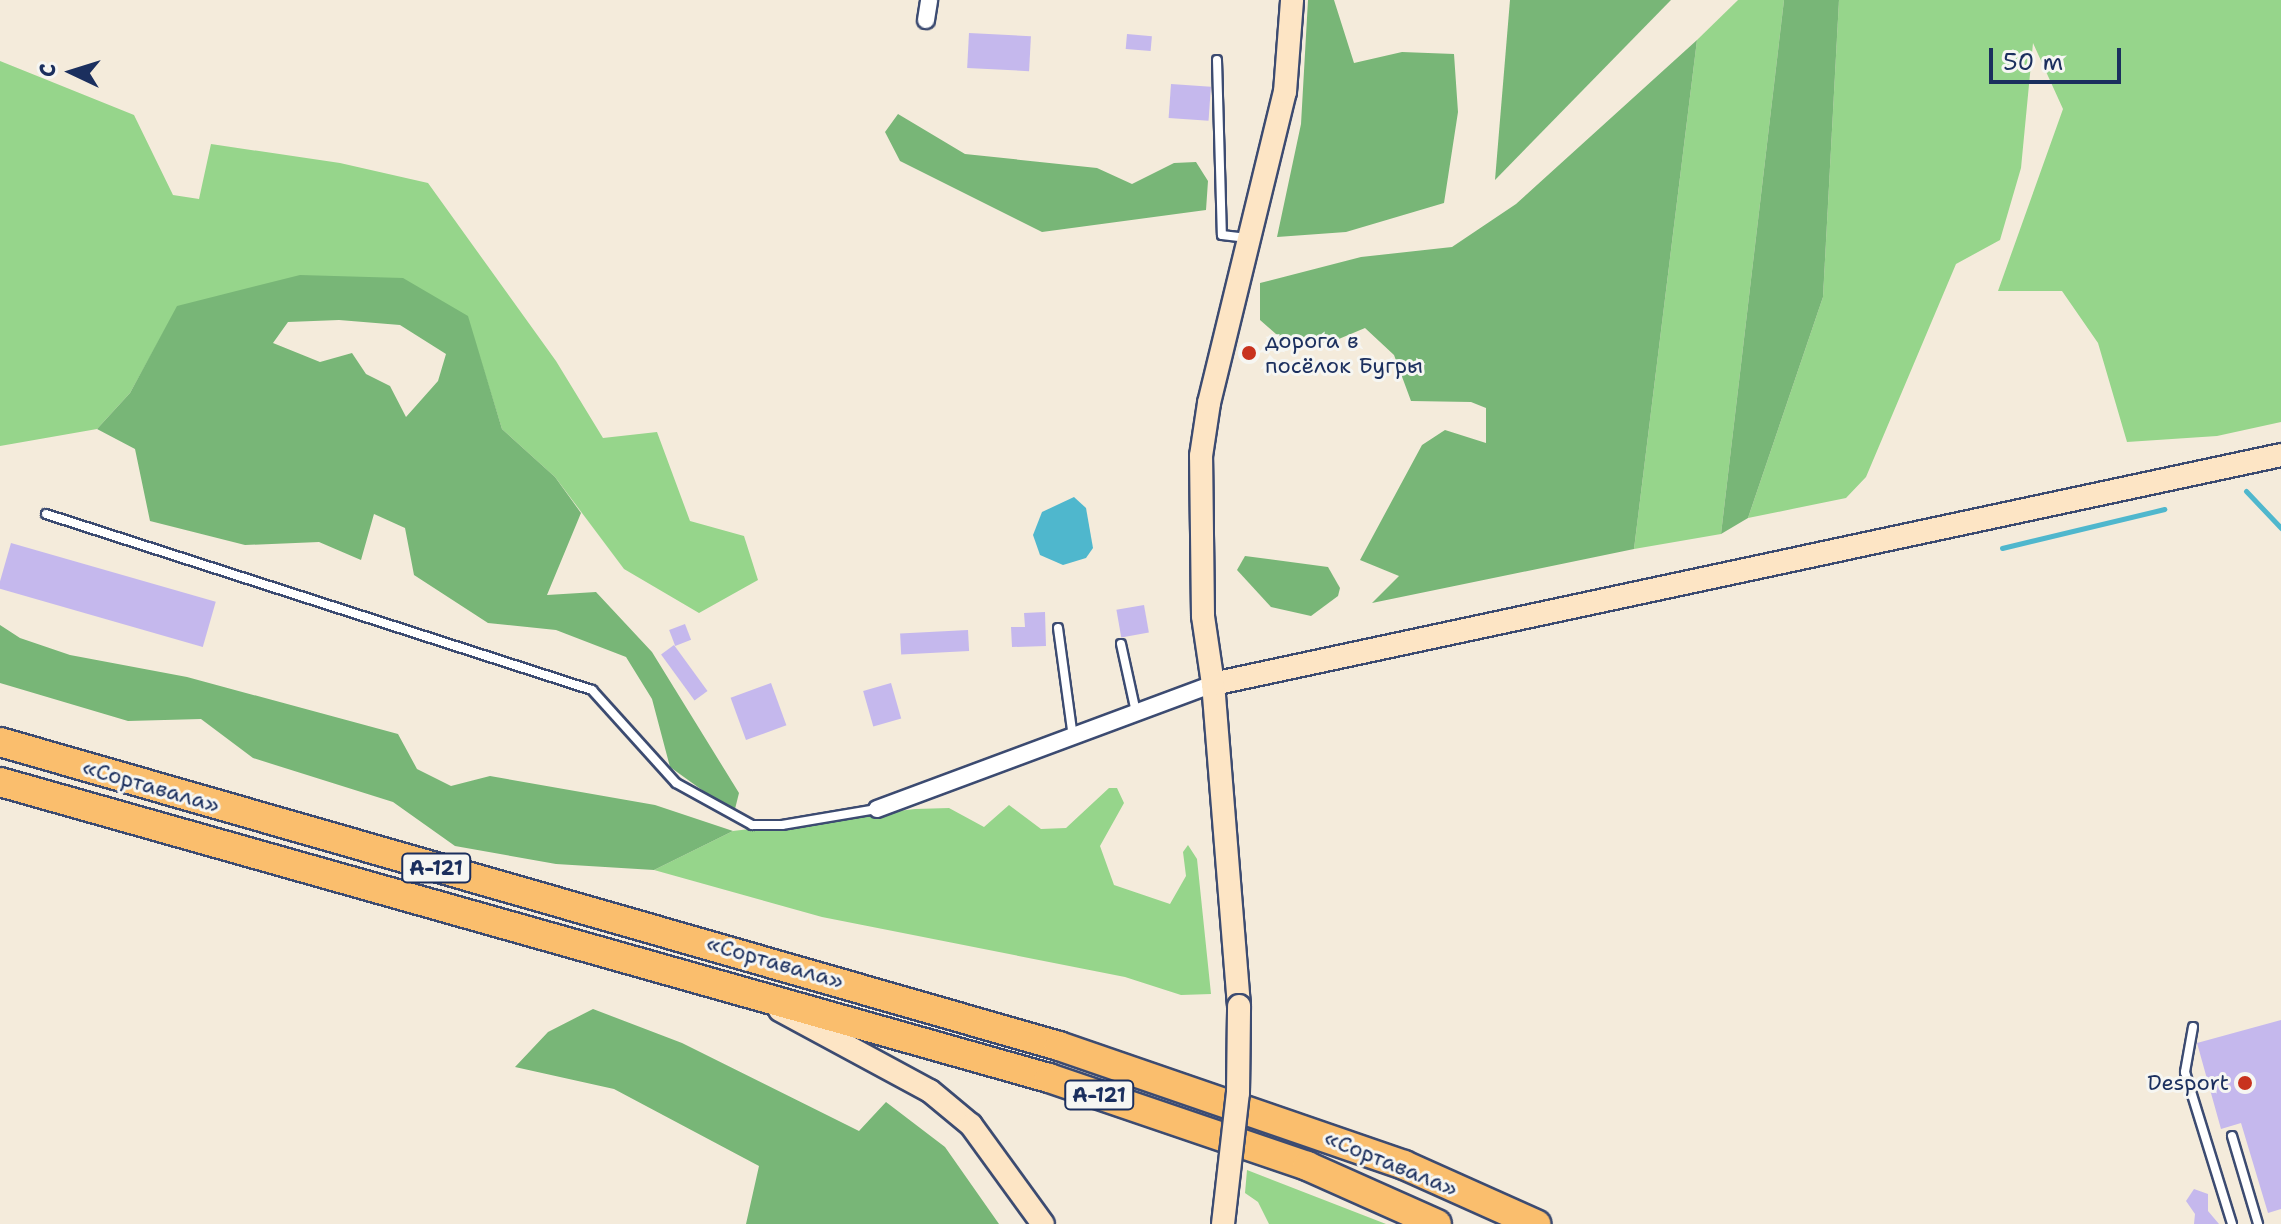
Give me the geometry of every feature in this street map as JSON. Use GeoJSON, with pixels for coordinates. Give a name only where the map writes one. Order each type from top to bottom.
{"type":"FeatureCollection","features":[{"type":"Feature","properties":{"kind":"highway","name":"«Сортавала»"},"geometry":{"type":"LineString","coordinates":[[0,742],[1059,1046],[1404,1165],[1536,1224]]}},
{"type":"Feature","properties":{"kind":"highway","name":"«Сортавала»"},"geometry":{"type":"LineString","coordinates":[[0,782],[1049,1078],[1307,1166],[1437,1224]]}},
{"type":"Feature","properties":{"kind":"main road"},"geometry":{"type":"LineString","coordinates":[[1223,1224],[1238,1093],[1239,1006],[1199,549],[1201,456],[1285,92],[1292,0]]}},
{"type":"Feature","properties":{"kind":"main road"},"geometry":{"type":"LineString","coordinates":[[1213,684],[2281,455]]}},
{"type":"Feature","properties":{"kind":"main road"},"geometry":{"type":"LineString","coordinates":[[751,995],[896,1068],[930,1091],[971,1125],[1043,1224]]}},
{"type":"Feature","properties":{"kind":"street"},"geometry":{"type":"LineString","coordinates":[[926,20],[929,0]]}},
{"type":"Feature","properties":{"kind":"street"},"geometry":{"type":"LineString","coordinates":[[877,809],[1213,684]]}},
{"type":"Feature","properties":{"kind":"lane"},"geometry":{"type":"LineString","coordinates":[[1217,60],[1222,235],[1251,238]]}},
{"type":"Feature","properties":{"kind":"lane"},"geometry":{"type":"LineString","coordinates":[[46,514],[592,690],[676,783],[752,825],[782,825],[877,809]]}},
{"type":"Feature","properties":{"kind":"lane"},"geometry":{"type":"LineString","coordinates":[[1058,628],[1073,738]]}},
{"type":"Feature","properties":{"kind":"lane"},"geometry":{"type":"LineString","coordinates":[[1121,644],[1136,712]]}},
{"type":"Feature","properties":{"kind":"lane"},"geometry":{"type":"LineString","coordinates":[[2193,1027],[2185,1072],[2232,1224]]}},
{"type":"Feature","properties":{"kind":"lane"},"geometry":{"type":"LineString","coordinates":[[2232,1136],[2258,1224]]}},
{"type":"Feature","properties":{"kind":"green space"},"geometry":{"type":"Polygon","coordinates":[[[1308,0],[1334,0],[1354,63],[1402,52],[1454,54],[1458,112],[1444,203],[1346,232],[1277,237],[1301,124],[1308,0]]]}},
{"type":"Feature","properties":{"kind":"green space"},"geometry":{"type":"Polygon","coordinates":[[[1510,0],[1671,0],[1495,180],[1510,0]]]}},
{"type":"Feature","properties":{"kind":"green space"},"geometry":{"type":"Polygon","coordinates":[[[1738,0],[1784,0],[1721,534],[1634,549],[1697,40],[1738,0]]]}},
{"type":"Feature","properties":{"kind":"green space"},"geometry":{"type":"Polygon","coordinates":[[[1784,0],[1839,0],[1823,297],[1748,518],[1721,534],[1784,0]]]}},
{"type":"Feature","properties":{"kind":"green space"},"geometry":{"type":"Polygon","coordinates":[[[1839,0],[2281,0],[2281,422],[2217,436],[2127,442],[2098,343],[2062,291],[1998,291],[2063,109],[2033,43],[2021,168],[2000,240],[1956,264],[1866,477],[1846,498],[1748,518],[1823,297],[1839,0]]]}},
{"type":"Feature","properties":{"kind":"green space"},"geometry":{"type":"Polygon","coordinates":[[[1697,40],[1634,549],[1372,603],[1399,576],[1360,560],[1422,445],[1445,430],[1486,443],[1486,408],[1471,402],[1411,401],[1394,355],[1365,328],[1334,341],[1303,345],[1276,334],[1260,320],[1260,283],[1361,257],[1452,247],[1516,204],[1697,40]]]}},
{"type":"Feature","properties":{"kind":"green space"},"geometry":{"type":"Polygon","coordinates":[[[0,61],[134,115],[173,195],[199,199],[211,144],[340,163],[428,183],[556,361],[603,438],[657,432],[690,521],[744,536],[758,580],[699,613],[624,569],[555,477],[502,429],[467,316],[178,306],[130,393],[97,429],[0,446],[0,61]]]}},
{"type":"Feature","properties":{"kind":"green space"},"geometry":{"type":"Polygon","coordinates":[[[898,114],[965,154],[1097,168],[1132,184],[1174,163],[1196,162],[1208,181],[1206,210],[1042,232],[900,161],[885,132],[898,114]]]}},
{"type":"Feature","properties":{"kind":"green space"},"geometry":{"type":"Polygon","coordinates":[[[300,275],[403,278],[468,316],[502,429],[555,477],[581,513],[547,595],[596,592],[652,652],[739,793],[734,813],[670,767],[652,699],[626,657],[556,630],[488,623],[414,575],[405,528],[374,514],[361,560],[319,542],[245,545],[150,521],[135,449],[97,429],[130,393],[177,306],[300,275]],[[339,320],[288,322],[273,343],[320,362],[352,353],[366,374],[390,386],[406,417],[438,381],[446,354],[400,325],[339,320]]]}},
{"type":"Feature","properties":{"kind":"green space"},"geometry":{"type":"Polygon","coordinates":[[[1245,556],[1328,567],[1340,588],[1338,596],[1311,616],[1271,607],[1237,570],[1245,556]]]}},
{"type":"Feature","properties":{"kind":"green space"},"geometry":{"type":"Polygon","coordinates":[[[0,625],[20,638],[70,655],[187,677],[398,734],[417,769],[451,786],[490,776],[655,805],[733,831],[654,870],[556,864],[455,846],[393,802],[253,758],[201,719],[128,721],[0,683],[0,625]]]}},
{"type":"Feature","properties":{"kind":"green space"},"geometry":{"type":"Polygon","coordinates":[[[1109,788],[1117,788],[1124,803],[1100,846],[1114,885],[1170,904],[1186,876],[1183,852],[1188,845],[1197,859],[1211,994],[1181,995],[1125,977],[822,917],[654,870],[733,831],[915,809],[949,808],[984,827],[1009,805],[1041,829],[1066,828],[1109,788]]]}},
{"type":"Feature","properties":{"kind":"green space"},"geometry":{"type":"Polygon","coordinates":[[[593,1009],[682,1043],[859,1131],[886,1102],[945,1147],[999,1224],[746,1224],[759,1166],[614,1089],[515,1067],[548,1032],[593,1009]]]}},
{"type":"Feature","properties":{"kind":"green space"},"geometry":{"type":"Polygon","coordinates":[[[1247,1170],[1386,1224],[1269,1224],[1258,1202],[1245,1193],[1247,1170]]]}},
{"type":"Feature","properties":{"kind":"water"},"geometry":{"type":"Polygon","coordinates":[[[1074,497],[1086,508],[1093,548],[1086,558],[1063,565],[1040,555],[1033,535],[1042,512],[1074,497]]]}},
{"type":"Feature","properties":{"kind":"building"},"geometry":{"type":"Polygon","coordinates":[[[969,33],[1031,36],[1029,71],[967,68],[969,33]]]}},
{"type":"Feature","properties":{"kind":"building"},"geometry":{"type":"Polygon","coordinates":[[[1127,34],[1152,36],[1151,51],[1126,49],[1127,34]]]}},
{"type":"Feature","properties":{"kind":"building"},"geometry":{"type":"Polygon","coordinates":[[[1171,84],[1211,87],[1209,121],[1169,118],[1171,84]]]}},
{"type":"Feature","properties":{"kind":"building"},"geometry":{"type":"Polygon","coordinates":[[[11,543],[216,602],[203,647],[0,589],[11,543]]]}},
{"type":"Feature","properties":{"kind":"building"},"geometry":{"type":"Polygon","coordinates":[[[1144,605],[1149,633],[1121,637],[1116,610],[1144,605]]]}},
{"type":"Feature","properties":{"kind":"building"},"geometry":{"type":"Polygon","coordinates":[[[1045,612],[1046,646],[1012,647],[1011,627],[1025,627],[1024,613],[1045,612]]]}},
{"type":"Feature","properties":{"kind":"building"},"geometry":{"type":"Polygon","coordinates":[[[685,624],[691,640],[675,646],[669,630],[685,624]]]}},
{"type":"Feature","properties":{"kind":"building"},"geometry":{"type":"Polygon","coordinates":[[[968,630],[969,651],[901,655],[900,634],[968,630]]]}},
{"type":"Feature","properties":{"kind":"building"},"geometry":{"type":"Polygon","coordinates":[[[674,645],[708,691],[695,701],[661,654],[674,645]]]}},
{"type":"Feature","properties":{"kind":"building"},"geometry":{"type":"Polygon","coordinates":[[[771,683],[786,725],[746,740],[731,698],[771,683]]]}},
{"type":"Feature","properties":{"kind":"building"},"geometry":{"type":"Polygon","coordinates":[[[891,683],[901,719],[873,727],[863,691],[891,683]]]}},
{"type":"Feature","properties":{"kind":"building","name":"Desport"},"geometry":{"type":"Polygon","coordinates":[[[2281,1020],[2281,1209],[2268,1213],[2241,1123],[2221,1129],[2197,1043],[2281,1020]]]}},
{"type":"Feature","properties":{"kind":"building"},"geometry":{"type":"Polygon","coordinates":[[[2194,1189],[2208,1194],[2208,1211],[2219,1224],[2194,1224],[2195,1214],[2186,1201],[2194,1189]]]}},
{"type":"Feature","properties":{"kind":"waterway"},"geometry":{"type":"LineString","coordinates":[[2246,491],[2281,528]]}},
{"type":"Feature","properties":{"kind":"waterway"},"geometry":{"type":"LineString","coordinates":[[2002,548],[2164,509]]}},
{"type":"Feature","properties":{"kind":"place","name":"дорога в посёлок Бугры"},"geometry":{"type":"Point","coordinates":[1249,353]}},
{"type":"Feature","properties":{"kind":"place","name":"Desport"},"geometry":{"type":"Point","coordinates":[2245,1083]}}]}
